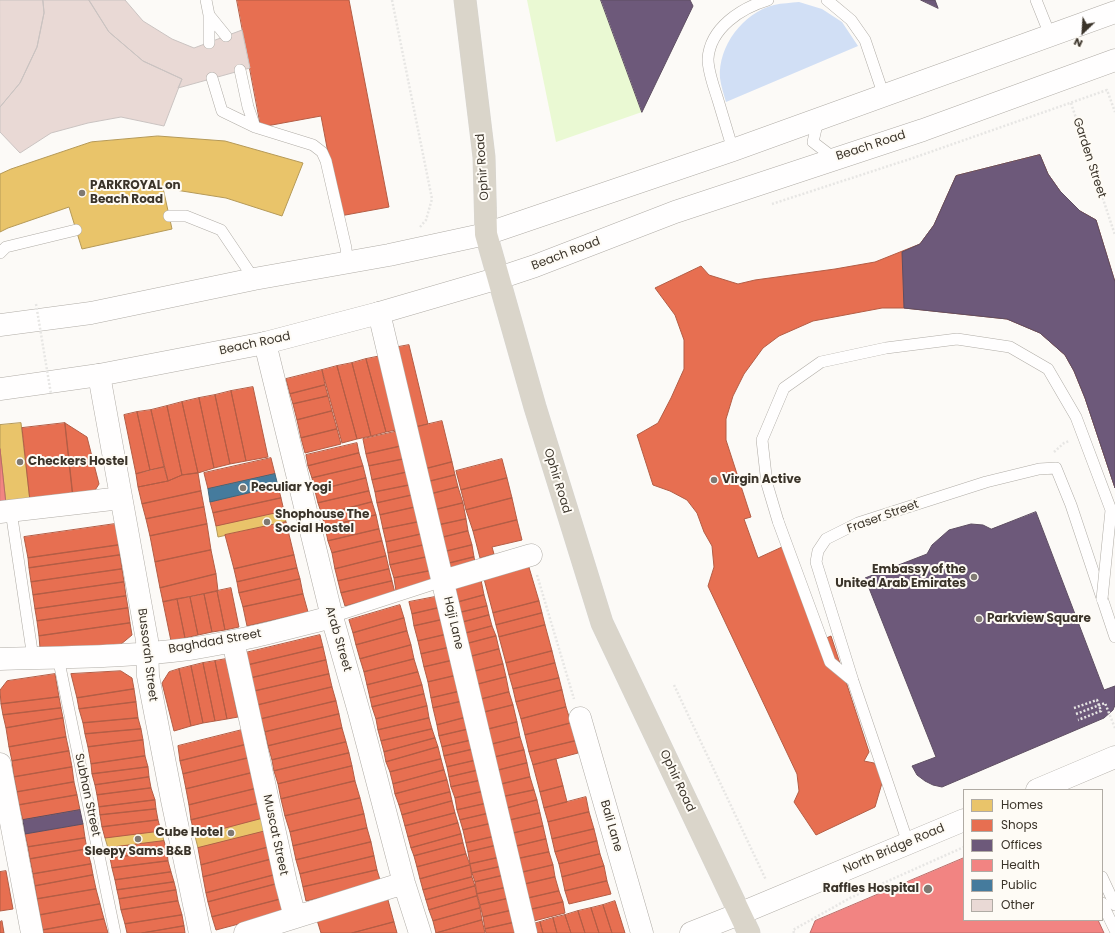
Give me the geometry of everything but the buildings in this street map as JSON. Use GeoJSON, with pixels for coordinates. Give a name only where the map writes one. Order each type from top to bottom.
{"type":"FeatureCollection","features":[{"type":"Feature","properties":{"kind":"highway","name":"Ophir Road"},"geometry":{"type":"LineString","coordinates":[[465,6],[484,157],[486,234],[535,407],[602,623],[744,924]]}},
{"type":"Feature","properties":{"kind":"street"},"geometry":{"type":"LineString","coordinates":[[0,325],[91,312],[254,279],[347,263],[486,234],[818,120],[1115,12]]}},
{"type":"Feature","properties":{"kind":"street","name":"Beach Road"},"geometry":{"type":"LineString","coordinates":[[0,389],[99,375],[265,343],[379,313],[499,278],[536,266],[675,212],[834,158],[923,130],[1115,60]]}},
{"type":"Feature","properties":{"kind":"street","name":"Haji Lane"},"geometry":{"type":"LineString","coordinates":[[379,313],[526,933]]}},
{"type":"Feature","properties":{"kind":"street","name":"Arab Street"},"geometry":{"type":"LineString","coordinates":[[265,343],[332,617],[359,712],[404,883],[420,933]]}},
{"type":"Feature","properties":{"kind":"street","name":"Bussorah Street"},"geometry":{"type":"LineString","coordinates":[[99,375],[137,583],[148,653],[148,676],[200,933]]}},
{"type":"Feature","properties":{"kind":"street"},"geometry":{"type":"LineString","coordinates":[[6,512],[121,498]]}},
{"type":"Feature","properties":{"kind":"street"},"geometry":{"type":"LineString","coordinates":[[443,581],[531,555]]}},
{"type":"Feature","properties":{"kind":"street","name":"Baghdad Street"},"geometry":{"type":"LineString","coordinates":[[0,659],[148,653],[188,649],[233,641],[332,617]]}},
{"type":"Feature","properties":{"kind":"street","name":"Muscat Street"},"geometry":{"type":"LineString","coordinates":[[233,641],[286,883],[295,917]]}},
{"type":"Feature","properties":{"kind":"street","name":"Bali Lane"},"geometry":{"type":"LineString","coordinates":[[580,718],[642,933]]}},
{"type":"Feature","properties":{"kind":"street"},"geometry":{"type":"LineString","coordinates":[[1052,787],[1115,757]]}},
{"type":"Feature","properties":{"kind":"street"},"geometry":{"type":"LineString","coordinates":[[0,764],[32,933]]}},
{"type":"Feature","properties":{"kind":"street","name":"North Bridge Road"},"geometry":{"type":"LineString","coordinates":[[691,933],[744,924],[908,844],[963,820]]}},
{"type":"Feature","properties":{"kind":"street"},"geometry":{"type":"LineString","coordinates":[[245,933],[404,883]]}},
{"type":"Feature","properties":{"kind":"lane"},"geometry":{"type":"LineString","coordinates":[[206,0],[209,15],[209,43]]}},
{"type":"Feature","properties":{"kind":"lane"},"geometry":{"type":"LineString","coordinates":[[733,150],[711,77],[708,59],[713,42],[721,27],[752,5],[768,0]]}},
{"type":"Feature","properties":{"kind":"lane"},"geometry":{"type":"LineString","coordinates":[[827,0],[851,20],[865,40],[884,96]]}},
{"type":"Feature","properties":{"kind":"lane"},"geometry":{"type":"LineString","coordinates":[[1036,0],[1050,35]]}},
{"type":"Feature","properties":{"kind":"lane"},"geometry":{"type":"LineString","coordinates":[[209,15],[226,36]]}},
{"type":"Feature","properties":{"kind":"lane"},"geometry":{"type":"LineString","coordinates":[[240,70],[248,107],[255,127]]}},
{"type":"Feature","properties":{"kind":"lane"},"geometry":{"type":"LineString","coordinates":[[212,78],[222,111],[255,127],[313,145],[322,152],[326,161],[344,241],[347,263]]}},
{"type":"Feature","properties":{"kind":"lane"},"geometry":{"type":"LineString","coordinates":[[818,120],[813,142],[834,158]]}},
{"type":"Feature","properties":{"kind":"lane"},"geometry":{"type":"LineString","coordinates":[[169,216],[186,216],[221,230],[254,279]]}},
{"type":"Feature","properties":{"kind":"lane"},"geometry":{"type":"LineString","coordinates":[[0,253],[6,247],[76,230]]}},
{"type":"Feature","properties":{"kind":"lane"},"geometry":{"type":"LineString","coordinates":[[852,681],[830,662],[778,521],[767,484],[762,440],[784,388],[821,362],[886,348],[957,339],[1010,347],[1048,369],[1076,418],[1111,510],[1102,599]]}},
{"type":"Feature","properties":{"kind":"lane","name":"Fraser Street"},"geometry":{"type":"LineString","coordinates":[[908,844],[852,681],[816,562],[818,551],[826,539],[858,523],[986,482],[1039,469],[1056,468],[1071,505],[1115,637]]}},
{"type":"Feature","properties":{"kind":"lane"},"geometry":{"type":"LineString","coordinates":[[6,512],[33,658]]}},
{"type":"Feature","properties":{"kind":"lane"},"geometry":{"type":"LineString","coordinates":[[332,617],[443,581]]}},
{"type":"Feature","properties":{"kind":"lane","name":"Subhan Street"},"geometry":{"type":"LineString","coordinates":[[58,657],[115,933]]}},
{"type":"Feature","properties":{"kind":"lane"},"geometry":{"type":"LineString","coordinates":[[1103,879],[1115,905]]}},
{"type":"Feature","properties":{"kind":"lane"},"geometry":{"type":"LineString","coordinates":[[1103,906],[1112,928]]}},
{"type":"Feature","properties":{"kind":"path"},"geometry":{"type":"LineString","coordinates":[[392,0],[432,199],[426,220],[415,232]]}},
{"type":"Feature","properties":{"kind":"path","name":"Garden Street"},"geometry":{"type":"LineString","coordinates":[[1071,103],[1115,235]]}},
{"type":"Feature","properties":{"kind":"path"},"geometry":{"type":"LineString","coordinates":[[36,304],[51,394]]}},
{"type":"Feature","properties":{"kind":"path"},"geometry":{"type":"LineString","coordinates":[[1050,456],[1064,443],[1071,441]]}},
{"type":"Feature","properties":{"kind":"path"},"geometry":{"type":"LineString","coordinates":[[531,555],[580,718]]}},
{"type":"Feature","properties":{"kind":"path"},"geometry":{"type":"LineString","coordinates":[[674,685],[768,884]]}},
{"type":"Feature","properties":{"kind":"path"},"geometry":{"type":"LineString","coordinates":[[1074,708],[1097,700],[1101,711],[1078,720]]}},
{"type":"Feature","properties":{"kind":"path"},"geometry":{"type":"LineString","coordinates":[[1076,714],[1105,703],[1115,728]]}},
{"type":"Feature","properties":{"kind":"path"},"geometry":{"type":"LineString","coordinates":[[794,933],[793,930],[850,898],[963,847]]}},
{"type":"Feature","properties":{"kind":"green space"},"geometry":{"type":"Polygon","coordinates":[[[527,0],[601,0],[642,112],[556,142],[527,0]]]}},
{"type":"Feature","properties":{"kind":"water"},"geometry":{"type":"Polygon","coordinates":[[[799,2],[822,9],[842,22],[858,46],[726,102],[720,81],[720,66],[723,54],[735,32],[752,15],[763,9],[777,4],[799,2]]]}},
{"type":"Feature","properties":{"kind":"place","name":"PARKROYAL on Beach Road"},"geometry":{"type":"Point","coordinates":[82,193]}},
{"type":"Feature","properties":{"kind":"place","name":"Checkers Hostel"},"geometry":{"type":"Point","coordinates":[20,462]}},
{"type":"Feature","properties":{"kind":"place","name":"Virgin Active"},"geometry":{"type":"Point","coordinates":[714,480]}},
{"type":"Feature","properties":{"kind":"place","name":"Peculiar Yogi"},"geometry":{"type":"Point","coordinates":[243,488]}},
{"type":"Feature","properties":{"kind":"place","name":"Shophouse The Social Hostel"},"geometry":{"type":"Point","coordinates":[267,522]}},
{"type":"Feature","properties":{"kind":"place","name":"Embassy of the United Arab Emirates"},"geometry":{"type":"Point","coordinates":[974,577]}},
{"type":"Feature","properties":{"kind":"place","name":"Parkview Square"},"geometry":{"type":"Point","coordinates":[979,619]}},
{"type":"Feature","properties":{"kind":"place","name":"Cube Hotel"},"geometry":{"type":"Point","coordinates":[231,833]}},
{"type":"Feature","properties":{"kind":"place","name":"Sleepy Sams B&B"},"geometry":{"type":"Point","coordinates":[138,839]}},
{"type":"Feature","properties":{"kind":"place","name":"Raffles Hospital"},"geometry":{"type":"Point","coordinates":[928,889]}}]}
